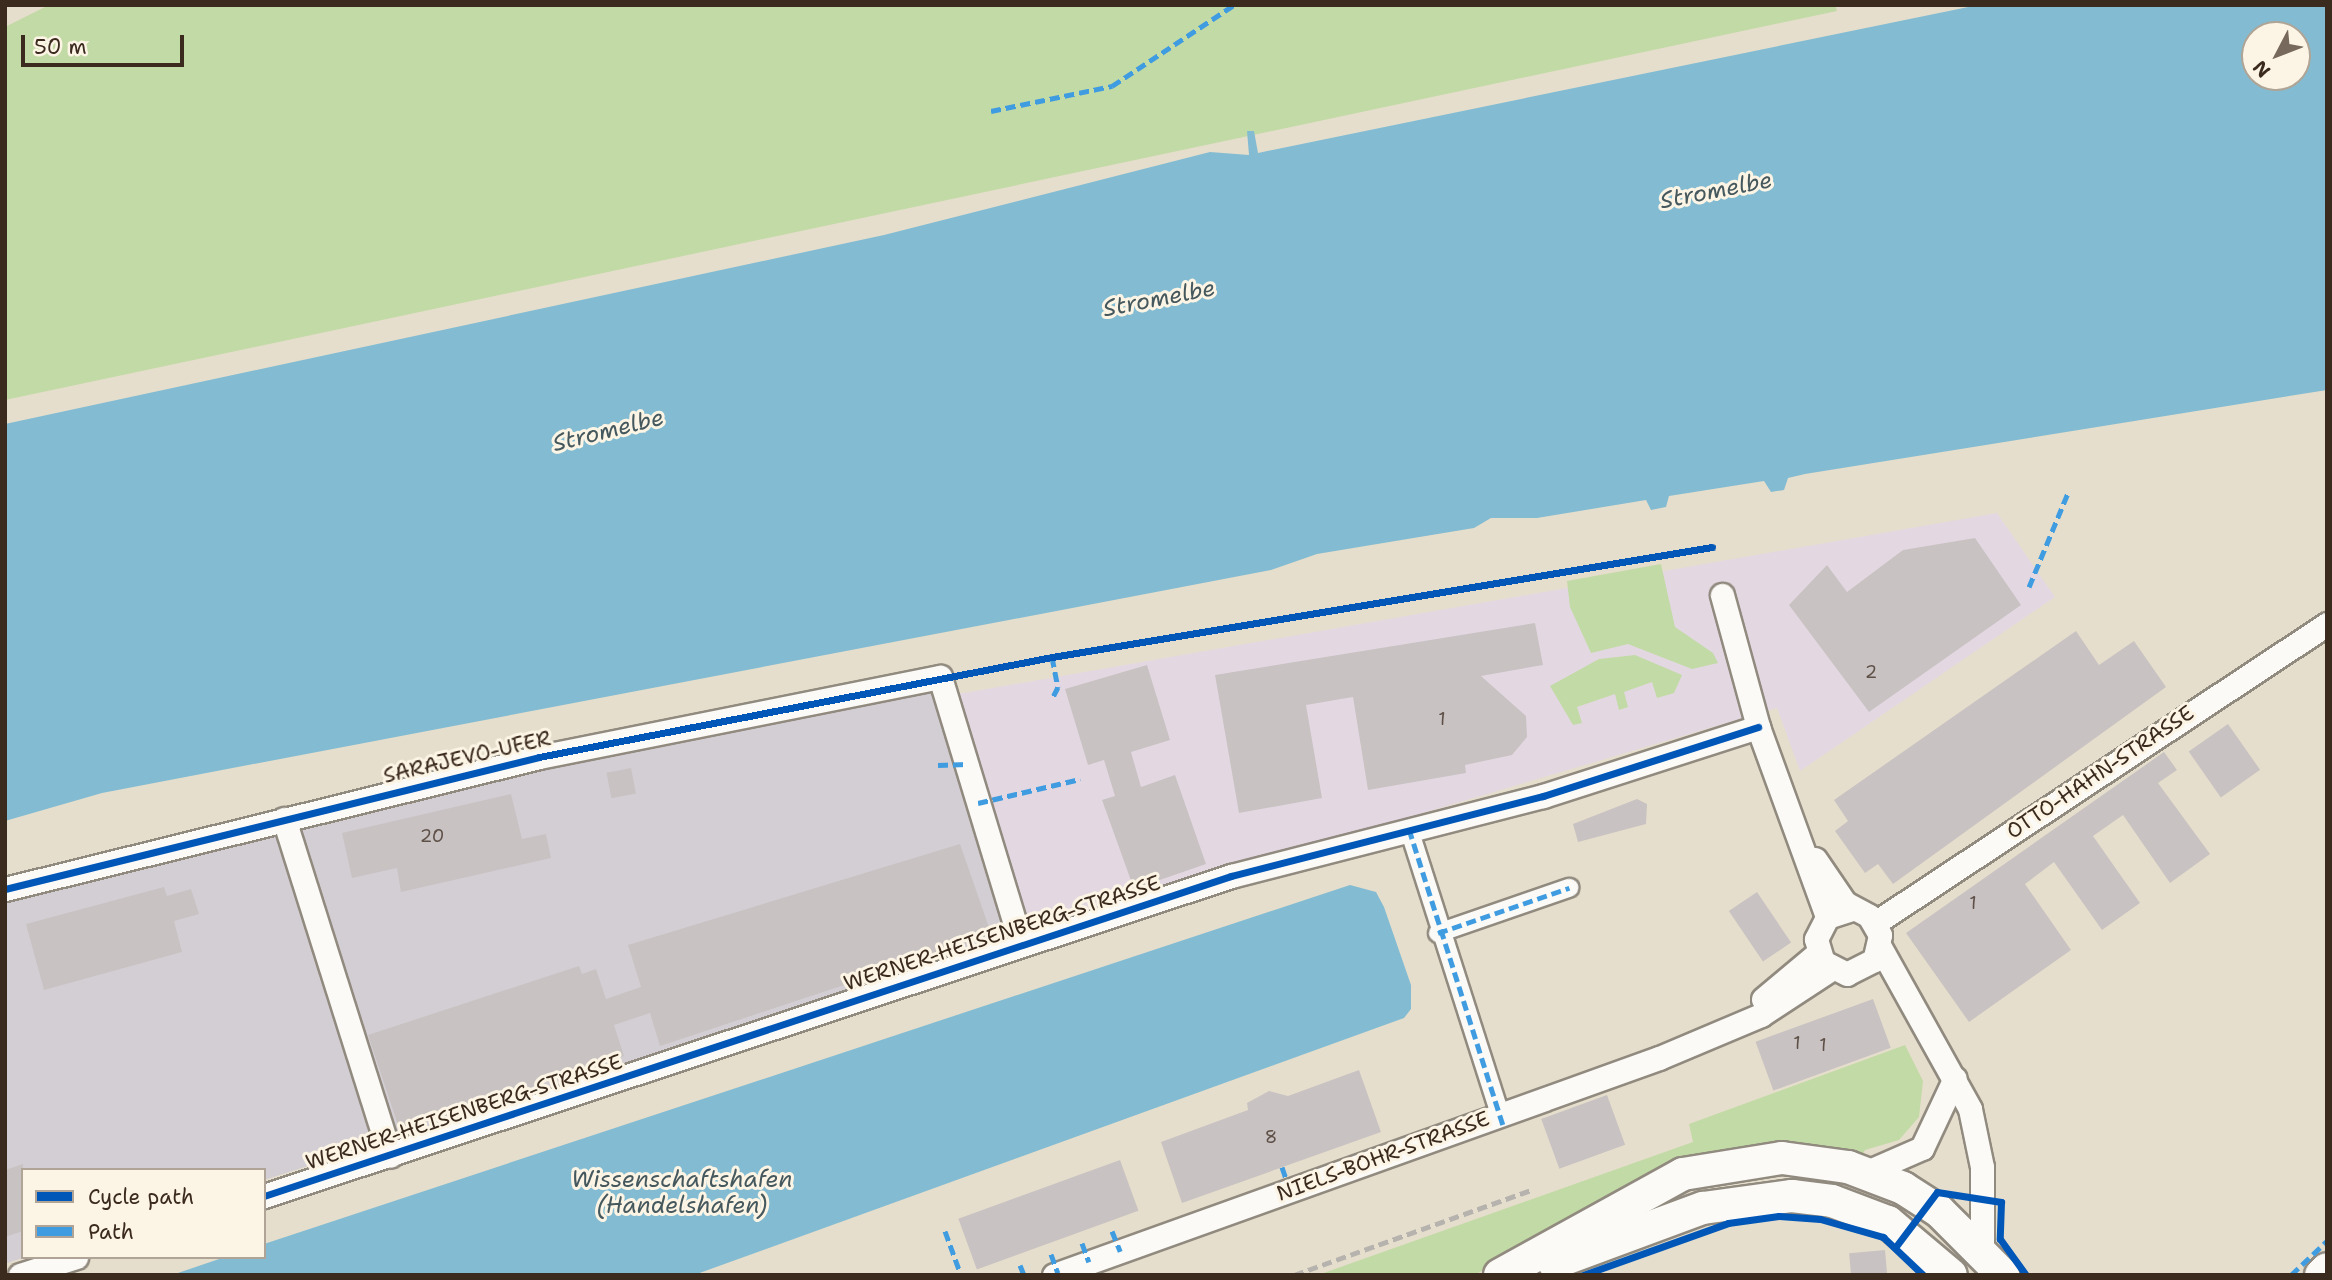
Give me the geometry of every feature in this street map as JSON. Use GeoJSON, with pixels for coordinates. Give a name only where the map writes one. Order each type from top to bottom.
{"type":"FeatureCollection","features":[{"type":"Feature","properties":{"kind":"main road"},"geometry":{"type":"LineString","coordinates":[[1500,1275],[1642,1193],[1699,1168],[1782,1158],[1867,1172],[1927,1202],[1992,1264]]}},
{"type":"Feature","properties":{"kind":"main road"},"geometry":{"type":"LineString","coordinates":[[1520,1275],[1703,1208],[1780,1196],[1867,1212],[1906,1233],[1951,1275]]}},
{"type":"Feature","properties":{"kind":"main road"},"geometry":{"type":"LineString","coordinates":[[2321,1275],[2327,1269]]}},
{"type":"Feature","properties":{"kind":"street"},"geometry":{"type":"LineString","coordinates":[[1722,595],[1758,727],[1799,828],[1827,916]]}},
{"type":"Feature","properties":{"kind":"street","name":"OTTO-HAHN-STRASSE"},"geometry":{"type":"LineString","coordinates":[[1875,923],[2327,624]]}},
{"type":"Feature","properties":{"kind":"street","name":"SARAJEVO-UFER"},"geometry":{"type":"LineString","coordinates":[[5,888],[539,757],[940,677],[1021,944]]}},
{"type":"Feature","properties":{"kind":"street","name":"WERNER-HEISENBERG-STRASSE"},"geometry":{"type":"LineString","coordinates":[[266,1195],[1231,876],[1543,796],[1758,727]]}},
{"type":"Feature","properties":{"kind":"street"},"geometry":{"type":"LineString","coordinates":[[284,819],[390,1156]]}},
{"type":"Feature","properties":{"kind":"street"},"geometry":{"type":"LineString","coordinates":[[1799,828],[1852,909],[1875,923],[1880,947],[1915,1013],[1955,1078],[1979,1145],[1992,1264]]}},
{"type":"Feature","properties":{"kind":"street"},"geometry":{"type":"LineString","coordinates":[[1409,829],[1438,933],[1500,1114]]}},
{"type":"Feature","properties":{"kind":"street"},"geometry":{"type":"LineString","coordinates":[[1438,933],[1569,888]]}},
{"type":"Feature","properties":{"kind":"street"},"geometry":{"type":"LineString","coordinates":[[1852,909],[1827,916],[1817,934],[1824,961],[1864,970],[1915,1013]]}},
{"type":"Feature","properties":{"kind":"street"},"geometry":{"type":"LineString","coordinates":[[1864,970],[1880,947]]}},
{"type":"Feature","properties":{"kind":"street","name":"NIELS-BOHR-STRASSE"},"geometry":{"type":"LineString","coordinates":[[1054,1275],[1712,1036],[1774,1008],[1824,961]]}},
{"type":"Feature","properties":{"kind":"street"},"geometry":{"type":"LineString","coordinates":[[1867,1172],[1922,1148],[1955,1078]]}},
{"type":"Feature","properties":{"kind":"street"},"geometry":{"type":"LineString","coordinates":[[20,1275],[70,1259]]}},
{"type":"Feature","properties":{"kind":"shaded area"},"geometry":{"type":"Polygon","coordinates":[[[1997,513],[2055,597],[1800,771],[1777,708],[1029,930],[958,694],[1997,513]]]}},
{"type":"Feature","properties":{"kind":"shaded area"},"geometry":{"type":"Polygon","coordinates":[[[930,668],[1012,941],[266,1179],[266,1168],[21,1168],[21,1258],[5,1264],[5,878],[930,668]]]}},
{"type":"Feature","properties":{"kind":"green space"},"geometry":{"type":"Polygon","coordinates":[[[49,5],[1835,5],[1837,11],[5,400],[5,27],[49,5]]]}},
{"type":"Feature","properties":{"kind":"green space"},"geometry":{"type":"Polygon","coordinates":[[[1661,564],[1675,627],[1713,653],[1718,663],[1692,669],[1628,644],[1591,653],[1570,607],[1567,581],[1661,564]]]}},
{"type":"Feature","properties":{"kind":"green space"},"geometry":{"type":"Polygon","coordinates":[[[1635,655],[1682,675],[1674,693],[1657,698],[1652,682],[1624,692],[1628,707],[1619,710],[1615,694],[1577,707],[1582,723],[1573,725],[1550,686],[1599,659],[1635,655]]]}},
{"type":"Feature","properties":{"kind":"green space"},"geometry":{"type":"Polygon","coordinates":[[[1905,1045],[1923,1081],[1919,1117],[1899,1140],[1865,1150],[1861,1158],[1754,1147],[1702,1155],[1474,1275],[1318,1275],[1693,1142],[1689,1124],[1905,1045]]]}},
{"type":"Feature","properties":{"kind":"water","name":"Stromelbe"},"geometry":{"type":"Polygon","coordinates":[[[1978,5],[2327,5],[2327,390],[1805,474],[1788,478],[1784,490],[1771,492],[1764,481],[1669,496],[1666,507],[1651,510],[1646,500],[1537,518],[1491,518],[1474,528],[1317,554],[1271,570],[102,793],[5,821],[5,424],[884,235],[1210,152],[1249,155],[1247,131],[1254,131],[1258,153],[1978,5]]]}},
{"type":"Feature","properties":{"kind":"water","name":"Wissenschaftshafen (Handelshafen)"},"geometry":{"type":"Polygon","coordinates":[[[1350,885],[1376,892],[1384,907],[1411,985],[1411,1009],[1404,1018],[694,1275],[172,1275],[219,1259],[266,1259],[266,1243],[1350,885]]]}},
{"type":"Feature","properties":{"kind":"building"},"geometry":{"type":"Polygon","coordinates":[[[1975,538],[2021,605],[1869,712],[1789,605],[1827,565],[1847,592],[1903,550],[1975,538]]]}},
{"type":"Feature","properties":{"kind":"building"},"geometry":{"type":"Polygon","coordinates":[[[1535,623],[1543,665],[1481,676],[1526,716],[1527,737],[1512,755],[1465,765],[1466,773],[1368,790],[1353,697],[1306,705],[1322,798],[1239,813],[1215,675],[1535,623]]]}},
{"type":"Feature","properties":{"kind":"building"},"geometry":{"type":"Polygon","coordinates":[[[2076,631],[2099,665],[2134,641],[2166,687],[1893,884],[1878,864],[1865,873],[1835,831],[1848,821],[1834,800],[2076,631]]]}},
{"type":"Feature","properties":{"kind":"building"},"geometry":{"type":"Polygon","coordinates":[[[1147,665],[1170,740],[1131,752],[1141,787],[1175,775],[1206,864],[1134,889],[1102,800],[1115,796],[1104,760],[1088,765],[1065,689],[1147,665]]]}},
{"type":"Feature","properties":{"kind":"building"},"geometry":{"type":"Polygon","coordinates":[[[2228,724],[2260,770],[2221,797],[2189,752],[2228,724]]]}},
{"type":"Feature","properties":{"kind":"building"},"geometry":{"type":"Polygon","coordinates":[[[2164,752],[2177,770],[2158,783],[2210,854],[2170,883],[2123,815],[2093,836],[2140,903],[2102,930],[2054,862],[2025,884],[2071,950],[1969,1022],[1906,933],[2164,752]]]}},
{"type":"Feature","properties":{"kind":"building"},"geometry":{"type":"Polygon","coordinates":[[[631,768],[636,794],[611,798],[606,773],[631,768]]]}},
{"type":"Feature","properties":{"kind":"building"},"geometry":{"type":"Polygon","coordinates":[[[511,794],[522,839],[546,834],[551,858],[401,892],[397,868],[352,878],[342,833],[511,794]]]}},
{"type":"Feature","properties":{"kind":"building"},"geometry":{"type":"Polygon","coordinates":[[[1637,799],[1647,804],[1646,824],[1578,842],[1573,824],[1637,799]]]}},
{"type":"Feature","properties":{"kind":"building"},"geometry":{"type":"Polygon","coordinates":[[[960,844],[992,936],[660,1046],[650,1013],[614,1025],[624,1056],[400,1131],[368,1035],[579,966],[582,974],[596,969],[606,999],[641,987],[628,945],[960,844]]]}},
{"type":"Feature","properties":{"kind":"building"},"geometry":{"type":"Polygon","coordinates":[[[164,887],[167,896],[191,889],[199,914],[174,921],[182,952],[44,990],[26,924],[164,887]]]}},
{"type":"Feature","properties":{"kind":"building"},"geometry":{"type":"Polygon","coordinates":[[[1757,892],[1791,943],[1763,962],[1729,911],[1757,892]]]}},
{"type":"Feature","properties":{"kind":"building"},"geometry":{"type":"Polygon","coordinates":[[[1873,999],[1891,1048],[1773,1091],[1756,1042],[1873,999]]]}},
{"type":"Feature","properties":{"kind":"building"},"geometry":{"type":"Polygon","coordinates":[[[1359,1070],[1381,1132],[1182,1203],[1161,1142],[1248,1110],[1247,1103],[1269,1091],[1288,1096],[1359,1070]]]}},
{"type":"Feature","properties":{"kind":"building"},"geometry":{"type":"Polygon","coordinates":[[[1607,1095],[1625,1145],[1559,1169],[1541,1119],[1607,1095]]]}},
{"type":"Feature","properties":{"kind":"building"},"geometry":{"type":"Polygon","coordinates":[[[1120,1160],[1138,1211],[977,1270],[958,1219],[1120,1160]]]}},
{"type":"Feature","properties":{"kind":"building"},"geometry":{"type":"Polygon","coordinates":[[[23,1164],[21,1232],[5,1237],[5,1170],[23,1164]]]}},
{"type":"Feature","properties":{"kind":"building"},"geometry":{"type":"Polygon","coordinates":[[[1885,1250],[1887,1275],[1851,1275],[1849,1253],[1885,1250]]]}},
{"type":"Feature","properties":{"kind":"railway"},"geometry":{"type":"LineString","coordinates":[[1294,1275],[1532,1190]]}},
{"type":"Feature","properties":{"kind":"marked path"},"geometry":{"type":"LineString","coordinates":[[991,111],[1112,86],[1234,5]]}},
{"type":"Feature","properties":{"kind":"marked path"},"geometry":{"type":"LineString","coordinates":[[2029,587],[2068,493]]}},
{"type":"Feature","properties":{"kind":"marked path"},"geometry":{"type":"LineString","coordinates":[[1052,657],[1058,687],[1052,699]]}},
{"type":"Feature","properties":{"kind":"marked path"},"geometry":{"type":"LineString","coordinates":[[938,765],[967,764]]}},
{"type":"Feature","properties":{"kind":"marked path"},"geometry":{"type":"LineString","coordinates":[[978,803],[1080,779]]}},
{"type":"Feature","properties":{"kind":"marked path"},"geometry":{"type":"LineString","coordinates":[[1409,829],[1504,1128]]}},
{"type":"Feature","properties":{"kind":"marked path"},"geometry":{"type":"LineString","coordinates":[[1438,933],[1569,888]]}},
{"type":"Feature","properties":{"kind":"marked path"},"geometry":{"type":"LineString","coordinates":[[1282,1167],[1290,1190]]}},
{"type":"Feature","properties":{"kind":"marked path"},"geometry":{"type":"LineString","coordinates":[[945,1231],[961,1275]]}},
{"type":"Feature","properties":{"kind":"marked path"},"geometry":{"type":"LineString","coordinates":[[1112,1231],[1120,1251]]}},
{"type":"Feature","properties":{"kind":"marked path"},"geometry":{"type":"LineString","coordinates":[[2291,1275],[2327,1241]]}},
{"type":"Feature","properties":{"kind":"marked path"},"geometry":{"type":"LineString","coordinates":[[1082,1243],[1089,1262]]}},
{"type":"Feature","properties":{"kind":"marked path"},"geometry":{"type":"LineString","coordinates":[[1051,1254],[1058,1273]]}},
{"type":"Feature","properties":{"kind":"marked path"},"geometry":{"type":"LineString","coordinates":[[1020,1265],[1024,1275]]}},
{"type":"Feature","properties":{"kind":"cycle path"},"geometry":{"type":"LineString","coordinates":[[5,889],[539,757],[1052,657],[1712,547]]}},
{"type":"Feature","properties":{"kind":"cycle path"},"geometry":{"type":"LineString","coordinates":[[266,1195],[1231,876],[1543,796],[1758,727]]}},
{"type":"Feature","properties":{"kind":"cycle path"},"geometry":{"type":"LineString","coordinates":[[1897,1245],[1937,1192],[2001,1202],[2000,1239],[2026,1275]]}},
{"type":"Feature","properties":{"kind":"cycle path"},"geometry":{"type":"LineString","coordinates":[[1583,1275],[1728,1223],[1779,1216],[1820,1219],[1883,1237],[1923,1275]]}}]}
